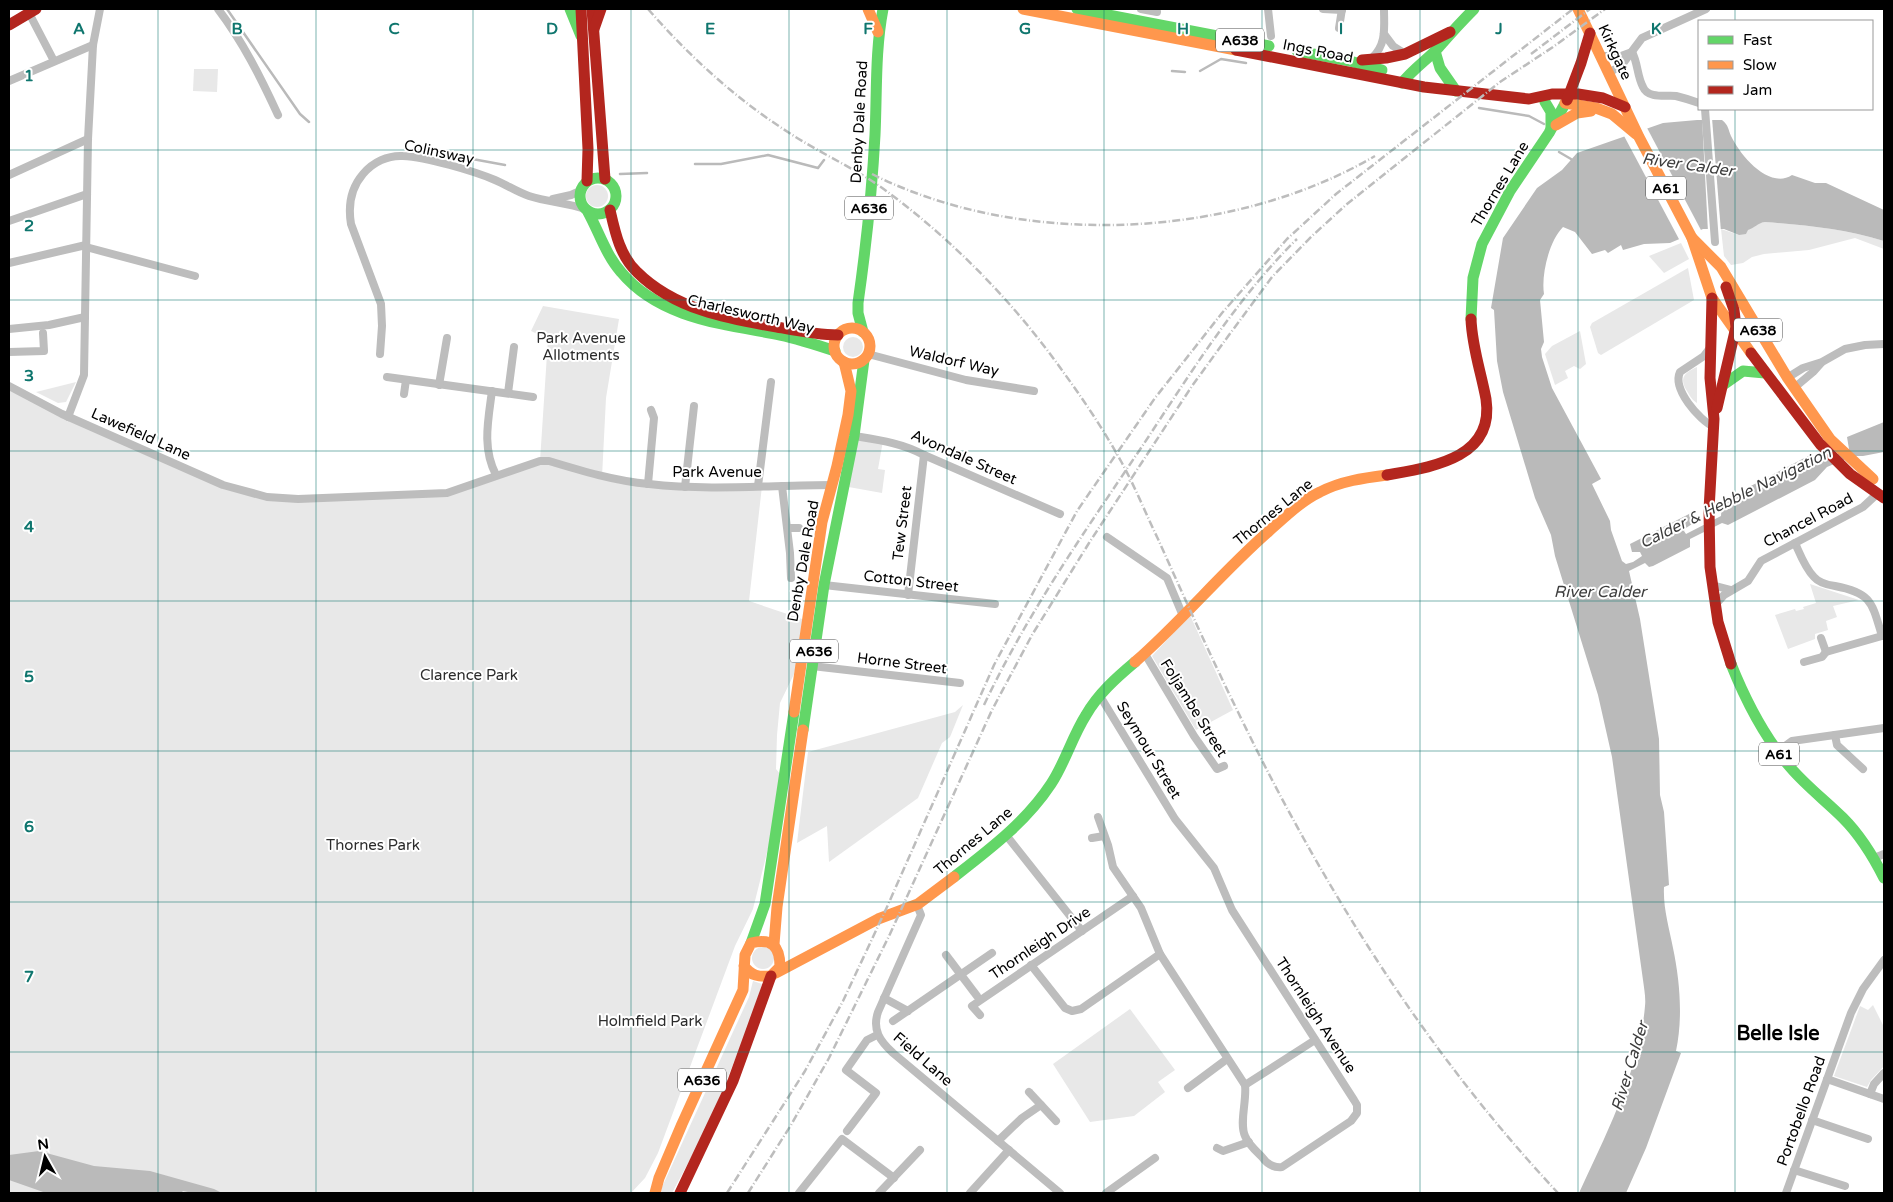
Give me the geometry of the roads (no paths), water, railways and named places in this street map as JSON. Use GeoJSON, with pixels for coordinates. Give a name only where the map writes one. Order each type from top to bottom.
{"type":"FeatureCollection","features":[{"type":"Feature","properties":{"kind":"main road"},"geometry":{"type":"LineString","coordinates":[[9,13],[16,9]]}},
{"type":"Feature","properties":{"kind":"main road"},"geometry":{"type":"LineString","coordinates":[[570,9],[581,36]]}},
{"type":"Feature","properties":{"kind":"main road"},"geometry":{"type":"LineString","coordinates":[[581,9],[588,149],[584,186],[580,202],[586,210],[599,214],[610,210],[616,194],[612,186],[599,178],[584,186]]}},
{"type":"Feature","properties":{"kind":"main road"},"geometry":{"type":"LineString","coordinates":[[592,9],[604,180]]}},
{"type":"Feature","properties":{"kind":"main road"},"geometry":{"type":"LineString","coordinates":[[594,28],[601,9]]}},
{"type":"Feature","properties":{"kind":"main road","name":"Denby Dale Road"},"geometry":{"type":"LineString","coordinates":[[868,9],[878,32]]}},
{"type":"Feature","properties":{"kind":"main road","name":"Denby Dale Road"},"geometry":{"type":"LineString","coordinates":[[863,332],[858,313],[858,303],[869,212],[874,148],[878,32],[883,9]]}},
{"type":"Feature","properties":{"kind":"main road","name":"Ings Road"},"geometry":{"type":"LineString","coordinates":[[1023,9],[1114,28],[1404,80]]}},
{"type":"Feature","properties":{"kind":"main road","name":"Ings Road"},"geometry":{"type":"LineString","coordinates":[[1404,80],[1435,51],[1450,32],[1474,9]]}},
{"type":"Feature","properties":{"kind":"main road","name":"Kirkgate"},"geometry":{"type":"LineString","coordinates":[[1578,9],[1625,107]]}},
{"type":"Feature","properties":{"kind":"main road"},"geometry":{"type":"LineString","coordinates":[[1081,10],[1107,19],[1112,22],[1114,28],[1130,18]]}},
{"type":"Feature","properties":{"kind":"main road","name":"Ings Road"},"geometry":{"type":"LineString","coordinates":[[1081,10],[1350,61],[1424,87],[1529,99],[1540,96],[1600,98],[1625,107]]}},
{"type":"Feature","properties":{"kind":"main road"},"geometry":{"type":"LineString","coordinates":[[9,25],[33,11]]}},
{"type":"Feature","properties":{"kind":"main road","name":"Ings Road"},"geometry":{"type":"LineString","coordinates":[[1350,61],[1405,54],[1450,32]]}},
{"type":"Feature","properties":{"kind":"main road","name":"Thornes Lane"},"geometry":{"type":"LineString","coordinates":[[774,974],[892,912],[917,905],[1006,836],[1031,810],[1051,785],[1090,707],[1259,540],[1310,498],[1323,490],[1370,477],[1413,470],[1449,460],[1463,454],[1474,445],[1482,435],[1486,411],[1472,340],[1472,299],[1478,257],[1485,237],[1516,182],[1551,130],[1567,98],[1579,70],[1590,33]]}},
{"type":"Feature","properties":{"kind":"main road"},"geometry":{"type":"LineString","coordinates":[[1435,51],[1440,68],[1456,91]]}},
{"type":"Feature","properties":{"kind":"main road","name":"A638"},"geometry":{"type":"LineString","coordinates":[[1529,99],[1545,102],[1567,98],[1612,114],[1636,132]]}},
{"type":"Feature","properties":{"kind":"main road"},"geometry":{"type":"LineString","coordinates":[[1545,102],[1552,112],[1551,130]]}},
{"type":"Feature","properties":{"kind":"main road","name":"A61"},"geometry":{"type":"LineString","coordinates":[[1625,107],[1636,132],[1692,238],[1712,298],[1711,388],[1714,422]]}},
{"type":"Feature","properties":{"kind":"main road"},"geometry":{"type":"LineString","coordinates":[[1551,130],[1566,118],[1579,112],[1604,111]]}},
{"type":"Feature","properties":{"kind":"main road","name":"Charlesworth Way"},"geometry":{"type":"LineString","coordinates":[[586,210],[613,260],[625,277],[656,301],[698,320],[809,342],[835,351]]}},
{"type":"Feature","properties":{"kind":"main road","name":"Charlesworth Way"},"geometry":{"type":"LineString","coordinates":[[610,210],[611,223],[624,256],[654,289],[667,297],[691,308],[714,314],[821,334],[842,333]]}},
{"type":"Feature","properties":{"kind":"main road","name":"A61"},"geometry":{"type":"LineString","coordinates":[[1692,238],[1708,253],[1733,301],[1737,320],[1714,422],[1710,472],[1708,542],[1718,622],[1729,657],[1744,694],[1777,752],[1801,779],[1844,819],[1879,856],[1884,878]]}},
{"type":"Feature","properties":{"kind":"main road","name":"A638"},"geometry":{"type":"LineString","coordinates":[[1708,253],[1721,267],[1825,442]]}},
{"type":"Feature","properties":{"kind":"main road","name":"A638"},"geometry":{"type":"LineString","coordinates":[[1712,298],[1735,333],[1788,401],[1825,442],[1882,494]]}},
{"type":"Feature","properties":{"kind":"main road","name":"Denby Dale Road"},"geometry":{"type":"LineString","coordinates":[[842,333],[858,303]]}},
{"type":"Feature","properties":{"kind":"main road"},"geometry":{"type":"LineString","coordinates":[[842,333],[854,328],[863,332]]}},
{"type":"Feature","properties":{"kind":"main road","name":"A636"},"geometry":{"type":"LineString","coordinates":[[863,332],[870,342],[866,357]]}},
{"type":"Feature","properties":{"kind":"main road","name":"A636"},"geometry":{"type":"LineString","coordinates":[[842,333],[836,340],[835,351],[844,362]]}},
{"type":"Feature","properties":{"kind":"main road"},"geometry":{"type":"LineString","coordinates":[[844,362],[854,364],[866,357]]}},
{"type":"Feature","properties":{"kind":"main road","name":"Denby Dale Road"},"geometry":{"type":"LineString","coordinates":[[777,948],[777,907],[824,585],[854,436],[866,357]]}},
{"type":"Feature","properties":{"kind":"main road","name":"Denby Dale Road"},"geometry":{"type":"LineString","coordinates":[[751,943],[765,904],[822,522],[833,485],[848,415],[851,391],[844,362]]}},
{"type":"Feature","properties":{"kind":"main road"},"geometry":{"type":"LineString","coordinates":[[1723,386],[1743,370],[1765,372]]}},
{"type":"Feature","properties":{"kind":"main road"},"geometry":{"type":"LineString","coordinates":[[751,943],[764,941],[777,948],[805,957]]}},
{"type":"Feature","properties":{"kind":"main road","name":"A636"},"geometry":{"type":"LineString","coordinates":[[655,1193],[659,1178],[682,1124],[744,990],[746,982],[743,960],[745,949],[751,943]]}},
{"type":"Feature","properties":{"kind":"main road","name":"A636"},"geometry":{"type":"LineString","coordinates":[[680,1193],[716,1121],[748,1041],[763,995],[780,967],[777,948]]}},
{"type":"Feature","properties":{"kind":"main road"},"geometry":{"type":"LineString","coordinates":[[744,966],[748,972],[755,976],[774,974]]}},
{"type":"Feature","properties":{"kind":"street","name":"Lawefield Lane"},"geometry":{"type":"LineString","coordinates":[[100,9],[93,45],[88,139],[84,375],[68,416],[224,485],[267,497],[298,499],[415,496],[447,493],[540,461],[549,461],[602,477]]}},
{"type":"Feature","properties":{"kind":"street"},"geometry":{"type":"LineString","coordinates":[[218,9],[253,61],[278,115]]}},
{"type":"Feature","properties":{"kind":"street"},"geometry":{"type":"LineString","coordinates":[[1145,9],[1157,12]]}},
{"type":"Feature","properties":{"kind":"street"},"geometry":{"type":"LineString","coordinates":[[1268,9],[1271,36]]}},
{"type":"Feature","properties":{"kind":"street"},"geometry":{"type":"LineString","coordinates":[[1324,10],[1342,9],[1339,28]]}},
{"type":"Feature","properties":{"kind":"street"},"geometry":{"type":"LineString","coordinates":[[1367,60],[1378,52],[1384,34],[1384,9]]}},
{"type":"Feature","properties":{"kind":"street"},"geometry":{"type":"LineString","coordinates":[[1608,73],[1621,66],[1642,38],[1706,9]]}},
{"type":"Feature","properties":{"kind":"street"},"geometry":{"type":"LineString","coordinates":[[33,11],[54,61]]}},
{"type":"Feature","properties":{"kind":"street"},"geometry":{"type":"LineString","coordinates":[[1384,34],[1396,49],[1405,54]]}},
{"type":"Feature","properties":{"kind":"street"},"geometry":{"type":"LineString","coordinates":[[9,81],[93,45]]}},
{"type":"Feature","properties":{"kind":"street"},"geometry":{"type":"LineString","coordinates":[[1600,56],[1621,56],[1632,52]]}},
{"type":"Feature","properties":{"kind":"street"},"geometry":{"type":"LineString","coordinates":[[1632,52],[1643,88],[1647,92],[1688,99],[1698,103]]}},
{"type":"Feature","properties":{"kind":"street"},"geometry":{"type":"LineString","coordinates":[[1706,112],[1715,242]]}},
{"type":"Feature","properties":{"kind":"street"},"geometry":{"type":"LineString","coordinates":[[9,175],[88,139]]}},
{"type":"Feature","properties":{"kind":"street","name":"Colinsway"},"geometry":{"type":"LineString","coordinates":[[380,354],[382,326],[380,304],[349,214],[353,191],[358,180],[377,161],[403,156],[461,169],[494,180],[528,196],[572,205],[586,210]]}},
{"type":"Feature","properties":{"kind":"street","name":"Colinsway"},"geometry":{"type":"LineString","coordinates":[[548,200],[570,195],[584,186]]}},
{"type":"Feature","properties":{"kind":"street"},"geometry":{"type":"LineString","coordinates":[[9,221],[87,194]]}},
{"type":"Feature","properties":{"kind":"street"},"geometry":{"type":"LineString","coordinates":[[9,261],[86,246],[195,276]]}},
{"type":"Feature","properties":{"kind":"street"},"geometry":{"type":"LineString","coordinates":[[9,329],[49,325],[85,317]]}},
{"type":"Feature","properties":{"kind":"street"},"geometry":{"type":"LineString","coordinates":[[9,352],[44,351],[43,333]]}},
{"type":"Feature","properties":{"kind":"street"},"geometry":{"type":"LineString","coordinates":[[439,385],[448,338]]}},
{"type":"Feature","properties":{"kind":"street"},"geometry":{"type":"LineString","coordinates":[[1788,401],[1784,386],[1784,381],[1787,377],[1803,368],[1822,362],[1845,349],[1884,344]]}},
{"type":"Feature","properties":{"kind":"street"},"geometry":{"type":"LineString","coordinates":[[1712,346],[1704,356],[1680,372],[1678,376],[1681,389],[1692,408],[1705,423],[1714,422]]}},
{"type":"Feature","properties":{"kind":"street"},"geometry":{"type":"LineString","coordinates":[[508,393],[514,347]]}},
{"type":"Feature","properties":{"kind":"street","name":"Waldorf Way"},"geometry":{"type":"LineString","coordinates":[[866,357],[966,380],[1034,391]]}},
{"type":"Feature","properties":{"kind":"street"},"geometry":{"type":"LineString","coordinates":[[1794,388],[1822,362]]}},
{"type":"Feature","properties":{"kind":"street"},"geometry":{"type":"LineString","coordinates":[[388,377],[533,397]]}},
{"type":"Feature","properties":{"kind":"street"},"geometry":{"type":"LineString","coordinates":[[404,394],[406,380]]}},
{"type":"Feature","properties":{"kind":"street"},"geometry":{"type":"LineString","coordinates":[[758,486],[771,382]]}},
{"type":"Feature","properties":{"kind":"street"},"geometry":{"type":"LineString","coordinates":[[9,386],[68,416]]}},
{"type":"Feature","properties":{"kind":"street"},"geometry":{"type":"LineString","coordinates":[[492,391],[486,443],[496,476]]}},
{"type":"Feature","properties":{"kind":"street"},"geometry":{"type":"LineString","coordinates":[[684,487],[694,406]]}},
{"type":"Feature","properties":{"kind":"street"},"geometry":{"type":"LineString","coordinates":[[648,484],[654,418],[650,410]]}},
{"type":"Feature","properties":{"kind":"street","name":"Avondale Street"},"geometry":{"type":"LineString","coordinates":[[854,436],[912,448],[924,455],[1060,514]]}},
{"type":"Feature","properties":{"kind":"street","name":"Tew Street"},"geometry":{"type":"LineString","coordinates":[[908,594],[924,455]]}},
{"type":"Feature","properties":{"kind":"street","name":"Park Avenue"},"geometry":{"type":"LineString","coordinates":[[602,477],[684,487],[833,485]]}},
{"type":"Feature","properties":{"kind":"street"},"geometry":{"type":"LineString","coordinates":[[782,486],[788,528],[791,574],[783,572]]}},
{"type":"Feature","properties":{"kind":"street","name":"Chancel Road"},"geometry":{"type":"LineString","coordinates":[[1715,605],[1724,595],[1748,581],[1761,561],[1862,507],[1882,494]]}},
{"type":"Feature","properties":{"kind":"street"},"geometry":{"type":"LineString","coordinates":[[788,528],[799,528]]}},
{"type":"Feature","properties":{"kind":"street"},"geometry":{"type":"LineString","coordinates":[[1108,537],[1167,578],[1183,616]]}},
{"type":"Feature","properties":{"kind":"street"},"geometry":{"type":"LineString","coordinates":[[1795,543],[1814,578],[1830,585],[1856,591],[1868,600],[1874,610],[1883,635],[1826,652],[1822,656],[1804,662]]}},
{"type":"Feature","properties":{"kind":"street"},"geometry":{"type":"LineString","coordinates":[[781,553],[790,553]]}},
{"type":"Feature","properties":{"kind":"street","name":"Cotton Street"},"geometry":{"type":"LineString","coordinates":[[824,585],[994,604]]}},
{"type":"Feature","properties":{"kind":"street"},"geometry":{"type":"LineString","coordinates":[[1712,585],[1731,590]]}},
{"type":"Feature","properties":{"kind":"street"},"geometry":{"type":"LineString","coordinates":[[1821,638],[1826,652]]}},
{"type":"Feature","properties":{"kind":"street","name":"Foljambe Street"},"geometry":{"type":"LineString","coordinates":[[1145,654],[1194,736],[1217,769],[1224,766]]}},
{"type":"Feature","properties":{"kind":"street","name":"Horne Street"},"geometry":{"type":"LineString","coordinates":[[812,666],[960,683]]}},
{"type":"Feature","properties":{"kind":"street","name":"Seymour Street"},"geometry":{"type":"LineString","coordinates":[[1100,696],[1175,819]]}},
{"type":"Feature","properties":{"kind":"street"},"geometry":{"type":"LineString","coordinates":[[1777,752],[1792,740],[1884,728]]}},
{"type":"Feature","properties":{"kind":"street"},"geometry":{"type":"LineString","coordinates":[[1835,735],[1837,745],[1863,769]]}},
{"type":"Feature","properties":{"kind":"street"},"geometry":{"type":"LineString","coordinates":[[1098,817],[1108,845],[1112,867],[1133,896],[1154,936],[1160,954],[1245,1086],[1315,1040]]}},
{"type":"Feature","properties":{"kind":"street","name":"Thornleigh Avenue"},"geometry":{"type":"LineString","coordinates":[[1175,819],[1186,835],[1208,859],[1219,878],[1232,910],[1358,1109],[1355,1117],[1282,1167],[1277,1168],[1268,1164],[1249,1142],[1243,1130],[1245,1086]]}},
{"type":"Feature","properties":{"kind":"street"},"geometry":{"type":"LineString","coordinates":[[1006,836],[1082,931]]}},
{"type":"Feature","properties":{"kind":"street"},"geometry":{"type":"LineString","coordinates":[[1092,838],[1104,836]]}},
{"type":"Feature","properties":{"kind":"street","name":"Thornleigh Drive"},"geometry":{"type":"LineString","coordinates":[[980,1015],[972,1006],[1133,896]]}},
{"type":"Feature","properties":{"kind":"street","name":"Field Lane"},"geometry":{"type":"LineString","coordinates":[[917,905],[921,915],[875,1020],[877,1035],[882,1043],[893,1053],[1060,1193]]}},
{"type":"Feature","properties":{"kind":"street"},"geometry":{"type":"LineString","coordinates":[[893,1021],[992,952]]}},
{"type":"Feature","properties":{"kind":"street"},"geometry":{"type":"LineString","coordinates":[[1031,965],[1065,1008],[1072,1011],[1081,1010],[1160,954]]}},
{"type":"Feature","properties":{"kind":"street"},"geometry":{"type":"LineString","coordinates":[[946,955],[977,996]]}},
{"type":"Feature","properties":{"kind":"street","name":"Portobello Road"},"geometry":{"type":"LineString","coordinates":[[1786,1193],[1854,1007],[1863,989],[1884,960]]}},
{"type":"Feature","properties":{"kind":"street"},"geometry":{"type":"LineString","coordinates":[[884,998],[908,1011]]}},
{"type":"Feature","properties":{"kind":"street"},"geometry":{"type":"LineString","coordinates":[[847,1131],[876,1093],[846,1070],[867,1040],[877,1035]]}},
{"type":"Feature","properties":{"kind":"street"},"geometry":{"type":"LineString","coordinates":[[1188,1088],[1228,1059]]}},
{"type":"Feature","properties":{"kind":"street"},"geometry":{"type":"LineString","coordinates":[[1870,1094],[1874,1084],[1884,1073]]}},
{"type":"Feature","properties":{"kind":"street"},"geometry":{"type":"LineString","coordinates":[[1827,1079],[1884,1099]]}},
{"type":"Feature","properties":{"kind":"street"},"geometry":{"type":"LineString","coordinates":[[1029,1092],[1056,1121]]}},
{"type":"Feature","properties":{"kind":"street"},"geometry":{"type":"LineString","coordinates":[[998,1141],[1022,1118],[1041,1105]]}},
{"type":"Feature","properties":{"kind":"street"},"geometry":{"type":"LineString","coordinates":[[1812,1120],[1868,1139]]}},
{"type":"Feature","properties":{"kind":"street"},"geometry":{"type":"LineString","coordinates":[[799,1193],[842,1139],[894,1178]]}},
{"type":"Feature","properties":{"kind":"street"},"geometry":{"type":"LineString","coordinates":[[1221,1152],[1249,1142]]}},
{"type":"Feature","properties":{"kind":"street"},"geometry":{"type":"LineString","coordinates":[[879,1193],[920,1150]]}},
{"type":"Feature","properties":{"kind":"street"},"geometry":{"type":"LineString","coordinates":[[970,1193],[1009,1150]]}},
{"type":"Feature","properties":{"kind":"street"},"geometry":{"type":"LineString","coordinates":[[1106,1193],[1155,1158]]}},
{"type":"Feature","properties":{"kind":"street"},"geometry":{"type":"LineString","coordinates":[[1794,1170],[1845,1186]]}},
{"type":"Feature","properties":{"kind":"water","name":"River Calder"},"geometry":{"type":"Polygon","coordinates":[[[1722,120],[1727,126],[1735,144],[1748,161],[1765,174],[1774,178],[1792,175],[1815,183],[1826,183],[1884,210],[1884,241],[1855,233],[1825,228],[1765,222],[1748,230],[1746,234],[1739,235],[1724,229],[1703,229],[1670,243],[1644,244],[1623,250],[1621,245],[1608,253],[1605,250],[1592,254],[1575,232],[1563,227],[1558,233],[1547,259],[1543,286],[1544,294],[1540,300],[1544,342],[1541,349],[1542,357],[1552,388],[1601,479],[1592,484],[1610,521],[1611,530],[1622,561],[1626,564],[1642,556],[1640,552],[1632,552],[1630,544],[1691,513],[1695,522],[1686,528],[1684,531],[1686,534],[1721,516],[1722,501],[1810,455],[1821,461],[1849,449],[1847,437],[1884,422],[1884,452],[1853,456],[1827,467],[1815,480],[1728,525],[1722,523],[1690,539],[1690,547],[1653,566],[1649,567],[1645,563],[1629,571],[1640,619],[1659,739],[1660,795],[1664,812],[1669,885],[1664,887],[1664,902],[1679,986],[1680,1013],[1676,1051],[1681,1053],[1646,1148],[1626,1193],[1579,1193],[1610,1126],[1629,1078],[1642,1030],[1645,993],[1612,757],[1598,695],[1555,556],[1551,535],[1535,498],[1503,392],[1497,361],[1494,310],[1491,308],[1503,238],[1537,188],[1562,170],[1577,153],[1663,123],[1722,120]]]}},
{"type":"Feature","properties":{"kind":"water"},"geometry":{"type":"Polygon","coordinates":[[[39,1151],[94,1166],[150,1171],[222,1193],[183,1191],[181,1193],[46,1193],[9,1180],[9,1155],[39,1151]]]}},
{"type":"Feature","properties":{"kind":"waterway"},"geometry":{"type":"LineString","coordinates":[[227,9],[300,114],[309,122]]}},
{"type":"Feature","properties":{"kind":"waterway"},"geometry":{"type":"LineString","coordinates":[[1200,71],[1221,59],[1246,63]]}},
{"type":"Feature","properties":{"kind":"waterway"},"geometry":{"type":"LineString","coordinates":[[1172,71],[1185,72]]}},
{"type":"Feature","properties":{"kind":"waterway"},"geometry":{"type":"LineString","coordinates":[[1479,108],[1529,116],[1544,124]]}},
{"type":"Feature","properties":{"kind":"waterway"},"geometry":{"type":"LineString","coordinates":[[1559,152],[1571,159]]}},
{"type":"Feature","properties":{"kind":"waterway"},"geometry":{"type":"LineString","coordinates":[[695,164],[721,164],[768,155],[818,168],[824,160]]}},
{"type":"Feature","properties":{"kind":"waterway"},"geometry":{"type":"LineString","coordinates":[[456,156],[505,165]]}},
{"type":"Feature","properties":{"kind":"waterway"},"geometry":{"type":"LineString","coordinates":[[620,174],[647,173]]}},
{"type":"Feature","properties":{"kind":"railway"},"geometry":{"type":"LineString","coordinates":[[648,9],[697,61],[752,107],[803,142],[877,185],[914,212],[984,276],[1026,323],[1072,384],[1122,463],[1207,648],[1270,777],[1341,903],[1380,965],[1464,1083],[1558,1193]]}},
{"type":"Feature","properties":{"kind":"railway"},"geometry":{"type":"LineString","coordinates":[[727,1193],[805,1071],[843,1001],[887,907],[994,665],[1077,511],[1155,398],[1222,313],[1287,239],[1336,194],[1573,9]]}},
{"type":"Feature","properties":{"kind":"railway"},"geometry":{"type":"LineString","coordinates":[[1531,54],[1590,9]]}},
{"type":"Feature","properties":{"kind":"railway"},"geometry":{"type":"LineString","coordinates":[[748,1193],[791,1125],[829,1058],[890,934],[992,710],[1032,635],[1089,543],[1192,386],[1272,277],[1347,204],[1500,82],[1553,47],[1605,9]]}},
{"type":"Feature","properties":{"kind":"railway"},"geometry":{"type":"LineString","coordinates":[[872,174],[931,198],[993,215],[1059,223],[1126,225],[1192,218],[1257,205],[1318,184],[1375,156]]}},
{"type":"Feature","properties":{"kind":"railway"},"geometry":{"type":"LineString","coordinates":[[984,705],[1038,606],[1099,510],[1195,366],[1253,287],[1297,239]]}},
{"type":"Feature","properties":{"kind":"district","name":"Belle Isle"},"geometry":{"type":"Point","coordinates":[1778,1033]}},
{"type":"Feature","properties":{"kind":"park label","name":"Park Avenue Allotments"},"geometry":{"type":"Point","coordinates":[581,346]}},
{"type":"Feature","properties":{"kind":"park label","name":"Clarence Park"},"geometry":{"type":"Point","coordinates":[469,675]}},
{"type":"Feature","properties":{"kind":"park label","name":"Thornes Park"},"geometry":{"type":"Point","coordinates":[373,845]}},
{"type":"Feature","properties":{"kind":"park label","name":"Holmfield Park"},"geometry":{"type":"Point","coordinates":[650,1021]}},
{"type":"Feature","properties":{"kind":"water label","name":"Calder & Hebble Navigation"},"geometry":{"type":"Point","coordinates":[1735,497]}}]}
